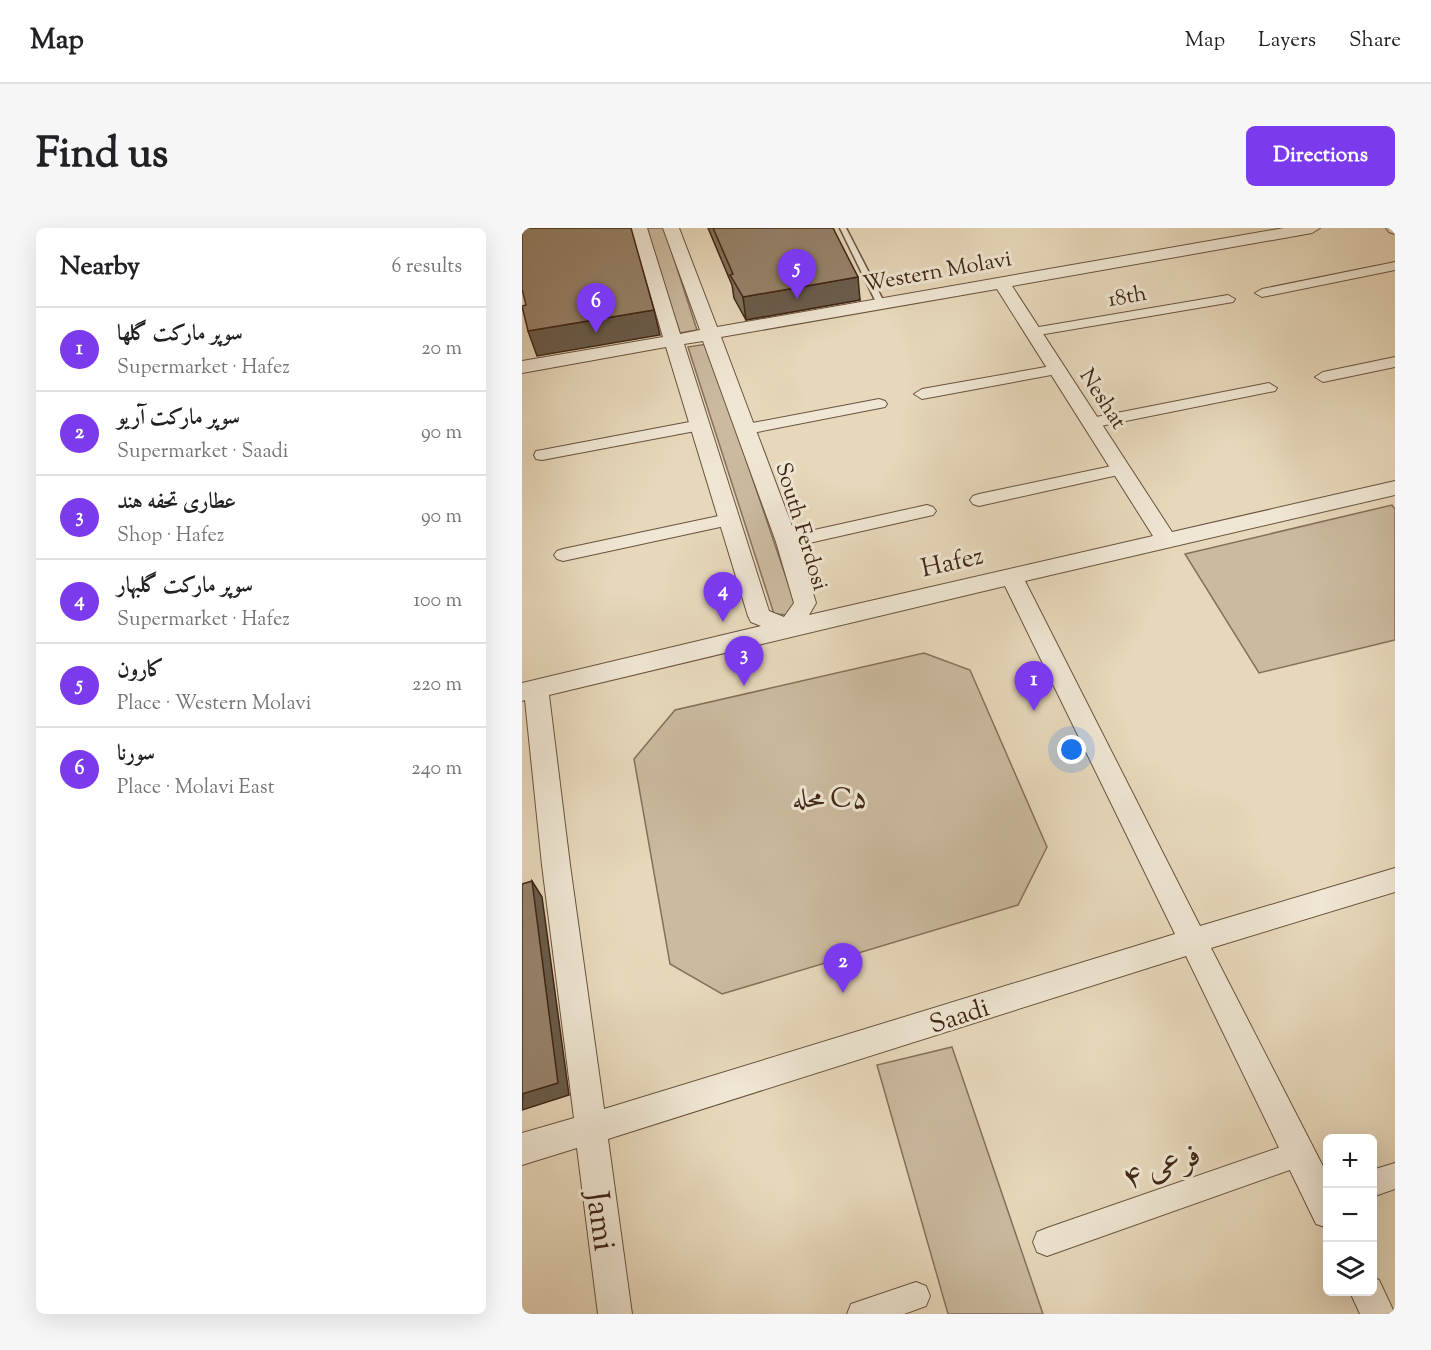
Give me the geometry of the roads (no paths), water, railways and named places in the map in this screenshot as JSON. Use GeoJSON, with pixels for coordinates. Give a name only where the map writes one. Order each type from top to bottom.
{"type":"FeatureCollection","features":[{"type":"Feature","properties":{"kind":"street"},"geometry":{"type":"LineString","coordinates":[[639,228],[759,616],[789,627]]}},
{"type":"Feature","properties":{"kind":"street","name":"South Ferdosi"},"geometry":{"type":"LineString","coordinates":[[671,228],[712,333],[787,542],[805,603],[789,627]]}},
{"type":"Feature","properties":{"kind":"street","name":"Western Molavi"},"geometry":{"type":"LineString","coordinates":[[522,367],[880,302],[1312,228]]}},
{"type":"Feature","properties":{"kind":"street"},"geometry":{"type":"LineString","coordinates":[[1262,293],[1395,266]]}},
{"type":"Feature","properties":{"kind":"street","name":"Neshat"},"geometry":{"type":"LineString","coordinates":[[1001,282],[1166,540]]}},
{"type":"Feature","properties":{"kind":"street","name":"18th"},"geometry":{"type":"LineString","coordinates":[[1033,332],[1228,300]]}},
{"type":"Feature","properties":{"kind":"street"},"geometry":{"type":"LineString","coordinates":[[1323,377],[1395,362]]}},
{"type":"Feature","properties":{"kind":"street"},"geometry":{"type":"LineString","coordinates":[[922,394],[1057,369]]}},
{"type":"Feature","properties":{"kind":"street"},"geometry":{"type":"LineString","coordinates":[[1091,423],[1269,388]]}},
{"type":"Feature","properties":{"kind":"street"},"geometry":{"type":"LineString","coordinates":[[747,429],[879,404]]}},
{"type":"Feature","properties":{"kind":"street"},"geometry":{"type":"LineString","coordinates":[[542,455],[700,425]]}},
{"type":"Feature","properties":{"kind":"street"},"geometry":{"type":"LineString","coordinates":[[979,500],[1121,469]]}},
{"type":"Feature","properties":{"kind":"street","name":"Hafez"},"geometry":{"type":"LineString","coordinates":[[529,690],[789,627],[1395,488]]}},
{"type":"Feature","properties":{"kind":"street"},"geometry":{"type":"LineString","coordinates":[[787,542],[927,511]]}},
{"type":"Feature","properties":{"kind":"street"},"geometry":{"type":"LineString","coordinates":[[563,555],[728,520]]}},
{"type":"Feature","properties":{"kind":"street"},"geometry":{"type":"LineString","coordinates":[[1011,576],[1298,1154],[1323,1200]]}},
{"type":"Feature","properties":{"kind":"street","name":"Jami"},"geometry":{"type":"LineString","coordinates":[[529,690],[557,877],[615,1314]]}},
{"type":"Feature","properties":{"kind":"street","name":"Saadi"},"geometry":{"type":"LineString","coordinates":[[522,1149],[904,1033],[1192,940],[1395,880]]}},
{"type":"Feature","properties":{"kind":"street","name":"فرعی ۴"},"geometry":{"type":"LineString","coordinates":[[1047,1242],[1298,1154]]}},
{"type":"Feature","properties":{"kind":"street"},"geometry":{"type":"LineString","coordinates":[[1377,1182],[1395,1176]]}},
{"type":"Feature","properties":{"kind":"street"},"geometry":{"type":"LineString","coordinates":[[861,1314],[916,1296]]}},
{"type":"Feature","properties":{"kind":"street"},"geometry":{"type":"LineString","coordinates":[[1369,1296],[1378,1314]]}},
{"type":"Feature","properties":{"kind":"lane"},"geometry":{"type":"LineString","coordinates":[[843,228],[880,302]]}},
{"type":"Feature","properties":{"kind":"place","name":"کارون"},"geometry":{"type":"Point","coordinates":[797,299]}},
{"type":"Feature","properties":{"kind":"place","name":"سورنا"},"geometry":{"type":"Point","coordinates":[596,333]}},
{"type":"Feature","properties":{"kind":"place","name":"سوپر مارکت گلبهار"},"geometry":{"type":"Point","coordinates":[723,622]}},
{"type":"Feature","properties":{"kind":"place","name":"عطاری تحفه هند"},"geometry":{"type":"Point","coordinates":[744,686]}},
{"type":"Feature","properties":{"kind":"place","name":"سوپر مارکت گلها"},"geometry":{"type":"Point","coordinates":[1034,711]}},
{"type":"Feature","properties":{"kind":"place","name":"سوپر مارکت آریو"},"geometry":{"type":"Point","coordinates":[843,993]}},
{"type":"Feature","properties":{"kind":"district","name":"محله C۵"},"geometry":{"type":"Point","coordinates":[830,798]}}]}
